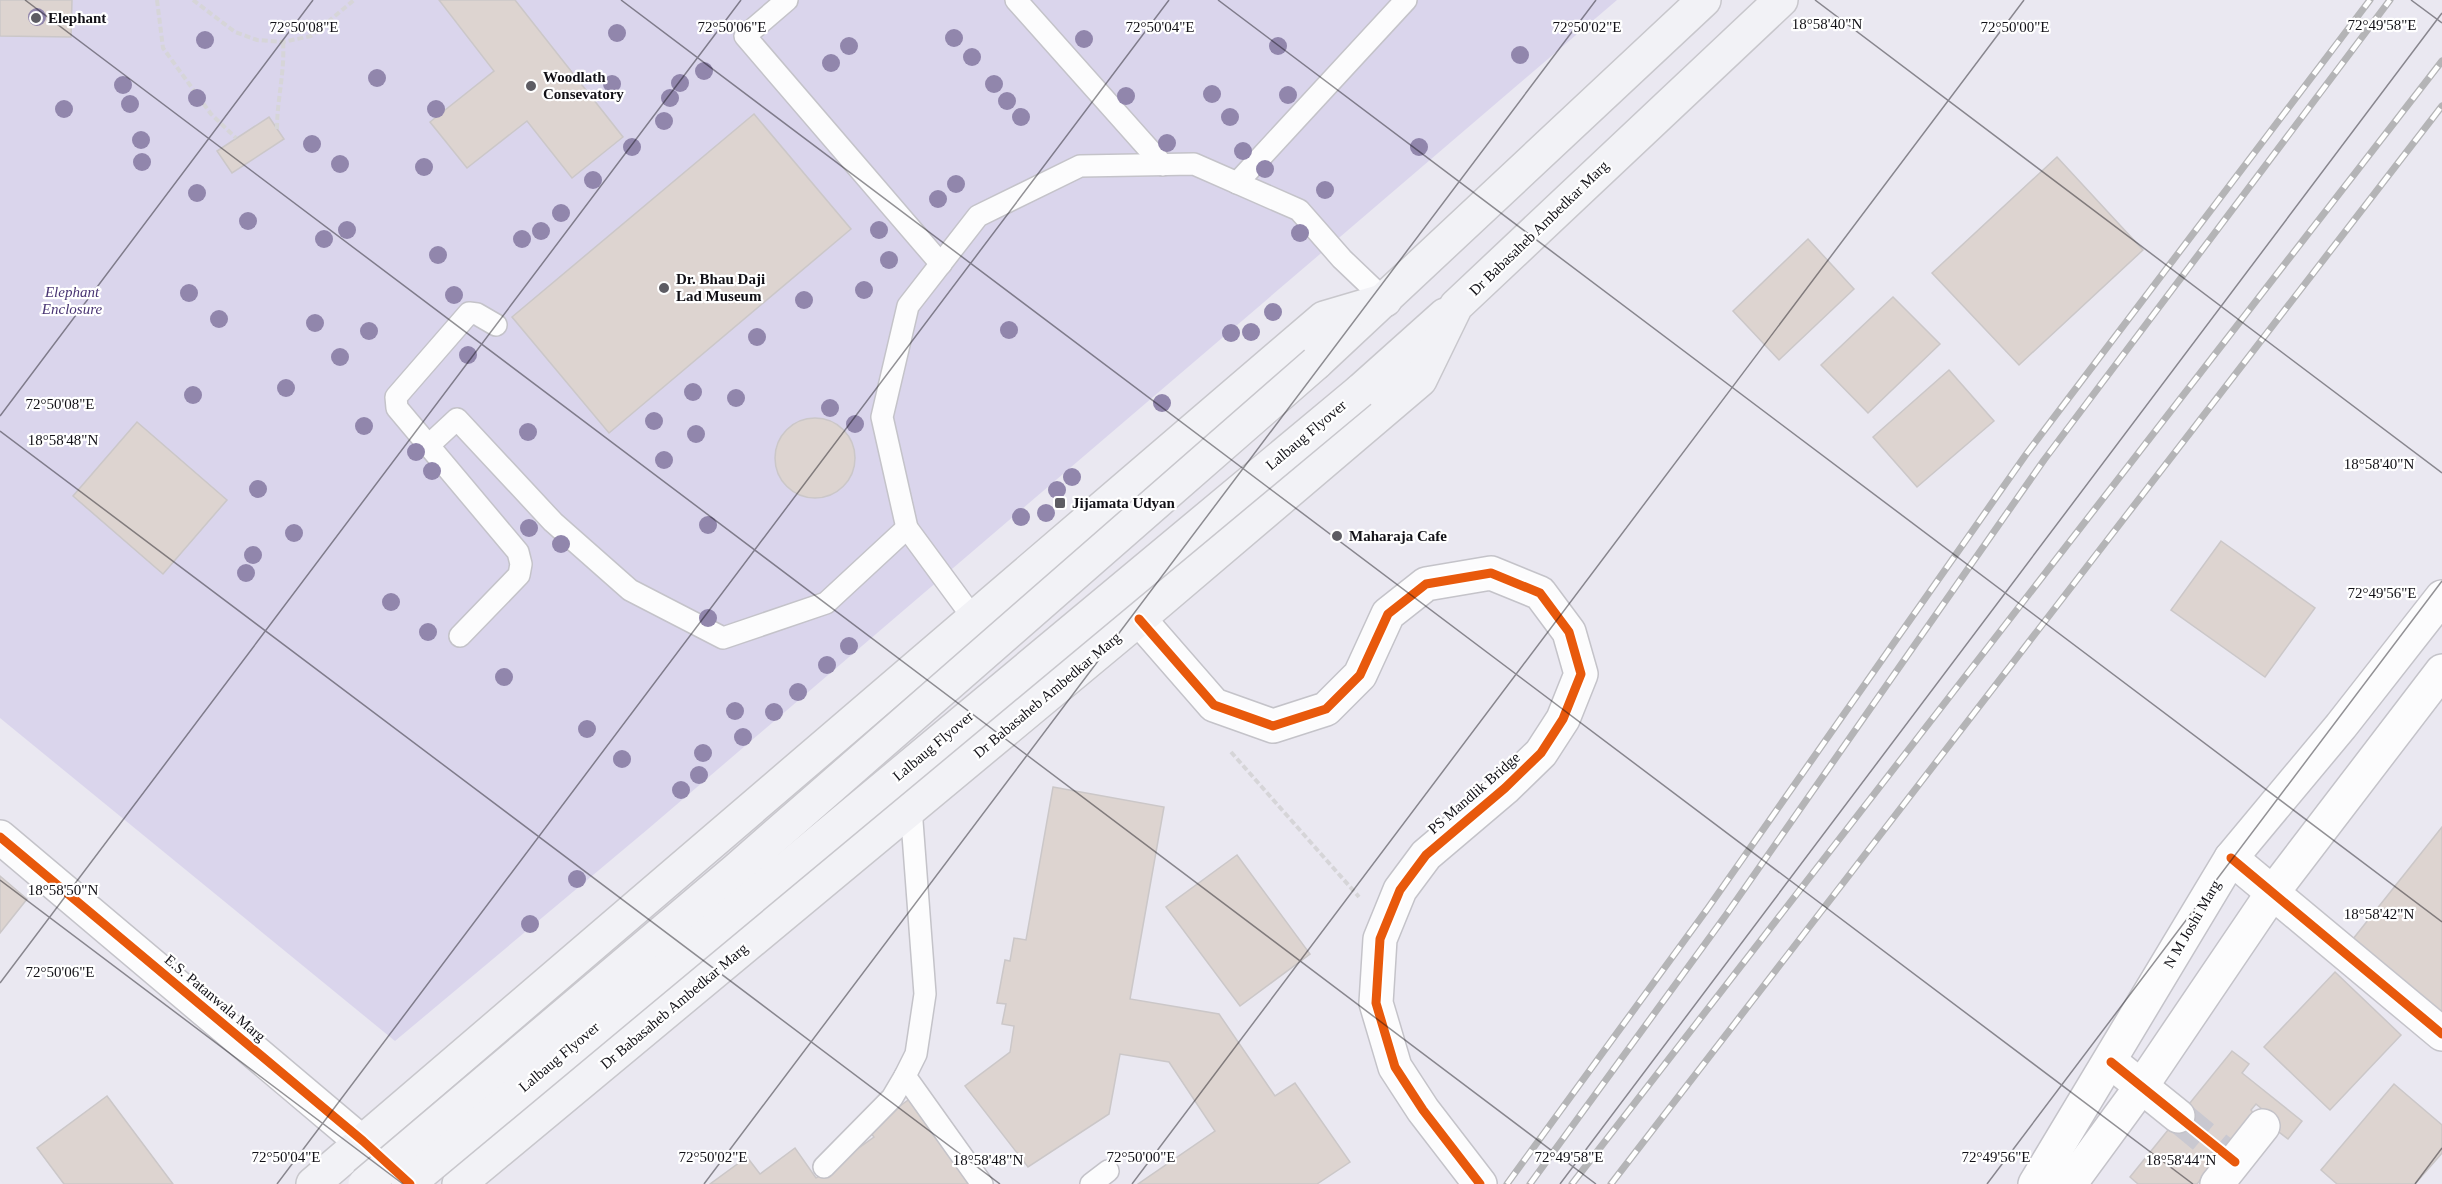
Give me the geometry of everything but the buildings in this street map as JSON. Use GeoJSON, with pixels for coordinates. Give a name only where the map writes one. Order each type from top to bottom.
{"type":"FeatureCollection","features":[{"type":"Feature","properties":{"kind":"highway","name":"Lalbaug Flyover"},"geometry":{"type":"LineString","coordinates":[[365,1184],[736,870],[1316,363],[1704,0]]}},
{"type":"Feature","properties":{"kind":"highway","name":"Dr Babasaheb Ambedkar Marg"},"geometry":{"type":"LineString","coordinates":[[459,1184],[1138,619],[1420,380],[1456,306],[1780,0]]}},
{"type":"Feature","properties":{"kind":"highway"},"geometry":{"type":"LineString","coordinates":[[313,1184],[1324,318],[1385,300]]}},
{"type":"Feature","properties":{"kind":"highway","name":"Lalbaug Flyover"},"geometry":{"type":"LineString","coordinates":[[409,1184],[1360,391],[1456,306]]}},
{"type":"Feature","properties":{"kind":"street","name":"PS Mandlik Bridge"},"geometry":{"type":"LineString","coordinates":[[1138,619],[1214,705],[1273,726],[1326,709],[1360,675],[1388,614],[1426,584],[1491,573],[1540,593],[1569,632],[1581,674],[1563,719],[1547,745],[1505,788],[1426,855],[1400,890],[1380,939],[1376,1003],[1395,1066],[1422,1110],[1480,1184]]}},
{"type":"Feature","properties":{"kind":"street","name":"N M Joshi Marg"},"geometry":{"type":"LineString","coordinates":[[2035,1184],[2111,1062],[2231,858],[2341,726],[2442,597]]}},
{"type":"Feature","properties":{"kind":"street"},"geometry":{"type":"LineString","coordinates":[[2070,1184],[2141,1087],[2273,892],[2379,756],[2438,687]]}},
{"type":"Feature","properties":{"kind":"street"},"geometry":{"type":"LineString","coordinates":[[2341,726],[2379,756]]}},
{"type":"Feature","properties":{"kind":"street","name":"E.S. Patanwala Marg"},"geometry":{"type":"LineString","coordinates":[[0,837],[363,1141],[409,1184]]}},
{"type":"Feature","properties":{"kind":"street"},"geometry":{"type":"LineString","coordinates":[[2231,858],[2442,1034]]}},
{"type":"Feature","properties":{"kind":"street"},"geometry":{"type":"LineString","coordinates":[[2111,1062],[2178,1116]]}},
{"type":"Feature","properties":{"kind":"street"},"geometry":{"type":"LineString","coordinates":[[2226,1167],[2263,1126]]}},
{"type":"Feature","properties":{"kind":"lane"},"geometry":{"type":"LineString","coordinates":[[787,0],[745,36],[941,264]]}},
{"type":"Feature","properties":{"kind":"lane"},"geometry":{"type":"LineString","coordinates":[[1016,0],[1163,165]]}},
{"type":"Feature","properties":{"kind":"lane"},"geometry":{"type":"LineString","coordinates":[[1237,183],[1406,0]]}},
{"type":"Feature","properties":{"kind":"lane"},"geometry":{"type":"LineString","coordinates":[[974,619],[907,528],[882,417],[908,306],[978,216],[1080,166],[1194,164],[1299,210],[1342,260],[1385,300]]}},
{"type":"Feature","properties":{"kind":"lane"},"geometry":{"type":"LineString","coordinates":[[460,636],[519,575],[521,564],[518,552],[397,408],[396,398],[427,359],[469,313],[477,314],[496,325]]}},
{"type":"Feature","properties":{"kind":"lane"},"geometry":{"type":"LineString","coordinates":[[429,445],[457,419],[553,522],[630,590],[723,638],[826,603],[907,528]]}},
{"type":"Feature","properties":{"kind":"lane"},"geometry":{"type":"LineString","coordinates":[[824,1167],[892,1098],[916,1054],[925,994],[911,808]]}},
{"type":"Feature","properties":{"kind":"lane"},"geometry":{"type":"LineString","coordinates":[[905,1076],[982,1184]]}},
{"type":"Feature","properties":{"kind":"lane"},"geometry":{"type":"LineString","coordinates":[[1091,1184],[1108,1171]]}},
{"type":"Feature","properties":{"kind":"path"},"geometry":{"type":"LineString","coordinates":[[157,0],[163,48],[212,114],[236,138]]}},
{"type":"Feature","properties":{"kind":"path"},"geometry":{"type":"LineString","coordinates":[[193,0],[235,32],[257,40],[284,42],[311,36],[354,0]]}},
{"type":"Feature","properties":{"kind":"path"},"geometry":{"type":"LineString","coordinates":[[277,129],[277,102],[285,68],[284,42]]}},
{"type":"Feature","properties":{"kind":"path"},"geometry":{"type":"LineString","coordinates":[[1244,716],[1231,752],[1386,926]]}},
{"type":"Feature","properties":{"kind":"green space","name":"Elephant Enclosure"},"geometry":{"type":"Polygon","coordinates":[[[0,0],[1617,0],[648,829],[395,1041],[0,718],[0,0]]]}},
{"type":"Feature","properties":{"kind":"tunnel"},"geometry":{"type":"LineString","coordinates":[[2178,1116],[2224,1154]]}},
{"type":"Feature","properties":{"kind":"railway"},"geometry":{"type":"LineString","coordinates":[[1507,1184],[1708,908],[2027,453],[2370,0]]}},
{"type":"Feature","properties":{"kind":"railway"},"geometry":{"type":"LineString","coordinates":[[1530,1184],[1726,915],[2044,460],[2390,0]]}},
{"type":"Feature","properties":{"kind":"railway"},"geometry":{"type":"LineString","coordinates":[[1572,1184],[2442,61]]}},
{"type":"Feature","properties":{"kind":"railway"},"geometry":{"type":"LineString","coordinates":[[1611,1184],[2442,106]]}},
{"type":"Feature","properties":{"kind":"cycle path"},"geometry":{"type":"LineString","coordinates":[[1139,619],[1214,705],[1273,726],[1326,709],[1360,675],[1388,614],[1426,584],[1491,573],[1540,593],[1569,632],[1581,674],[1563,719],[1541,753],[1505,788],[1426,855],[1400,890],[1380,939],[1376,1003],[1395,1067],[1423,1110],[1480,1184]]}},
{"type":"Feature","properties":{"kind":"cycle path"},"geometry":{"type":"LineString","coordinates":[[0,837],[363,1141],[410,1184]]}},
{"type":"Feature","properties":{"kind":"cycle path"},"geometry":{"type":"LineString","coordinates":[[2231,858],[2442,1034]]}},
{"type":"Feature","properties":{"kind":"cycle path"},"geometry":{"type":"LineString","coordinates":[[2111,1062],[2235,1162]]}},
{"type":"Feature","properties":{"kind":"place","name":"Elephant"},"geometry":{"type":"Point","coordinates":[36,18]}},
{"type":"Feature","properties":{"kind":"place","name":"Woodlath Consevatory"},"geometry":{"type":"Point","coordinates":[531,86]}},
{"type":"Feature","properties":{"kind":"place","name":"Dr. Bhau Daji Lad Museum"},"geometry":{"type":"Point","coordinates":[664,288]}},
{"type":"Feature","properties":{"kind":"place","name":"Jijamata Udyan"},"geometry":{"type":"Point","coordinates":[1060,503]}},
{"type":"Feature","properties":{"kind":"place","name":"Maharaja Cafe"},"geometry":{"type":"Point","coordinates":[1337,536]}}]}
